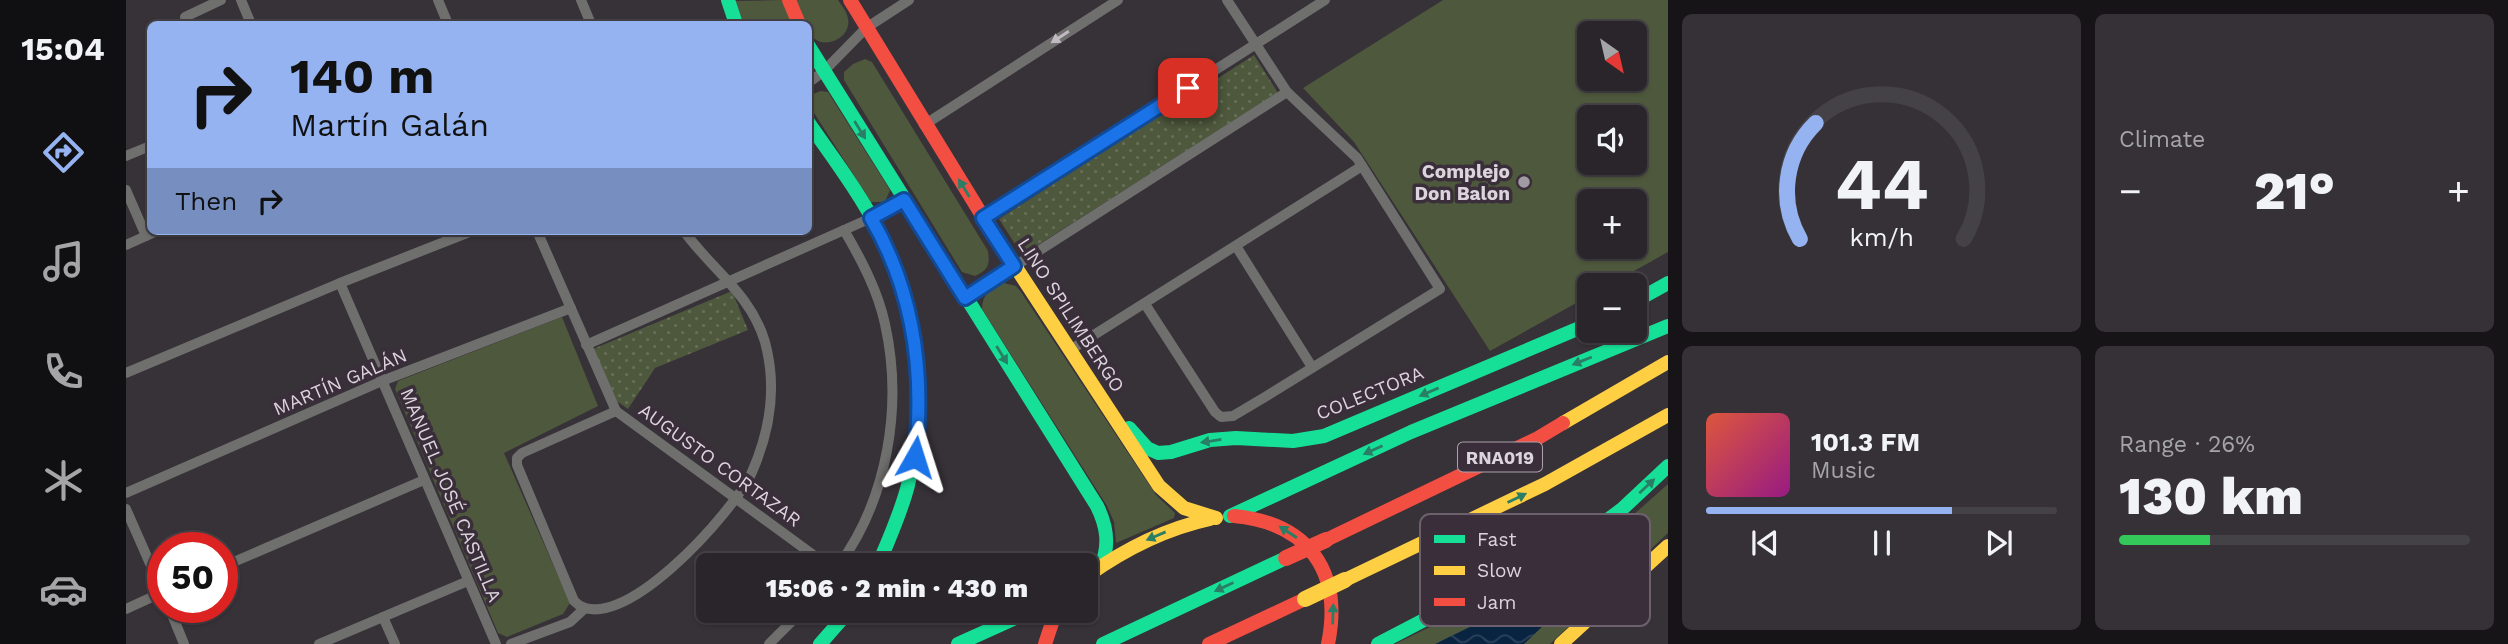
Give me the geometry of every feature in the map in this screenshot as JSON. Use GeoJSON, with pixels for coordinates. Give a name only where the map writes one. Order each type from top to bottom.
{"type":"FeatureCollection","features":[{"type":"Feature","properties":{"kind":"main road"},"geometry":{"type":"LineString","coordinates":[[728,0],[735,21]]}},
{"type":"Feature","properties":{"kind":"main road"},"geometry":{"type":"LineString","coordinates":[[789,0],[798,21]]}},
{"type":"Feature","properties":{"kind":"main road","name":"LINO SPILIMBERGO"},"geometry":{"type":"LineString","coordinates":[[850,0],[983,218],[1168,496],[1189,511],[1223,517]]}},
{"type":"Feature","properties":{"kind":"main road"},"geometry":{"type":"LineString","coordinates":[[812,52],[1103,517],[1107,543],[1101,566]]}},
{"type":"Feature","properties":{"kind":"main road"},"geometry":{"type":"LineString","coordinates":[[812,128],[871,218],[896,271],[910,312],[917,352],[920,392],[918,432],[910,479],[895,527],[883,553]]}},
{"type":"Feature","properties":{"kind":"main road"},"geometry":{"type":"LineString","coordinates":[[1647,294],[1668,282]]}},
{"type":"Feature","properties":{"kind":"main road"},"geometry":{"type":"LineString","coordinates":[[1223,517],[1411,432],[1668,326]]}},
{"type":"Feature","properties":{"kind":"main road","name":"COLECTORA"},"geometry":{"type":"LineString","coordinates":[[1098,393],[1147,448],[1158,453],[1219,439],[1302,440],[1344,429],[1577,329]]}},
{"type":"Feature","properties":{"kind":"main road","name":"RNA019"},"geometry":{"type":"LineString","coordinates":[[1103,644],[1538,438],[1668,362]]}},
{"type":"Feature","properties":{"kind":"main road","name":"RNA019"},"geometry":{"type":"LineString","coordinates":[[1482,514],[1545,484],[1668,415]]}},
{"type":"Feature","properties":{"kind":"main road"},"geometry":{"type":"LineString","coordinates":[[1616,514],[1668,466]]}},
{"type":"Feature","properties":{"kind":"main road"},"geometry":{"type":"LineString","coordinates":[[1098,568],[1151,538],[1190,524],[1223,517],[1253,517],[1271,522],[1294,534],[1313,552],[1323,569],[1332,594],[1334,621],[1328,644]]}},
{"type":"Feature","properties":{"kind":"main road","name":"RNA019"},"geometry":{"type":"LineString","coordinates":[[1209,644],[1420,544]]}},
{"type":"Feature","properties":{"kind":"main road"},"geometry":{"type":"LineString","coordinates":[[1650,562],[1668,545]]}},
{"type":"Feature","properties":{"kind":"main road"},"geometry":{"type":"LineString","coordinates":[[1378,644],[1420,622]]}},
{"type":"Feature","properties":{"kind":"main road"},"geometry":{"type":"LineString","coordinates":[[820,644],[838,623]]}},
{"type":"Feature","properties":{"kind":"main road"},"geometry":{"type":"LineString","coordinates":[[958,644],[1004,623]]}},
{"type":"Feature","properties":{"kind":"main road"},"geometry":{"type":"LineString","coordinates":[[1045,644],[1052,623]]}},
{"type":"Feature","properties":{"kind":"main road"},"geometry":{"type":"LineString","coordinates":[[1561,644],[1580,626]]}},
{"type":"Feature","properties":{"kind":"street"},"geometry":{"type":"LineString","coordinates":[[185,17],[221,0]]}},
{"type":"Feature","properties":{"kind":"street"},"geometry":{"type":"LineString","coordinates":[[241,0],[250,21]]}},
{"type":"Feature","properties":{"kind":"street"},"geometry":{"type":"LineString","coordinates":[[438,0],[447,21]]}},
{"type":"Feature","properties":{"kind":"street"},"geometry":{"type":"LineString","coordinates":[[581,0],[591,21]]}},
{"type":"Feature","properties":{"kind":"street"},"geometry":{"type":"LineString","coordinates":[[812,80],[866,28],[909,0]]}},
{"type":"Feature","properties":{"kind":"street"},"geometry":{"type":"LineString","coordinates":[[924,124],[1118,0]]}},
{"type":"Feature","properties":{"kind":"street"},"geometry":{"type":"LineString","coordinates":[[1145,304],[1214,412],[1221,417],[1233,416],[1440,289],[1357,158],[1287,92],[1227,0]]}},
{"type":"Feature","properties":{"kind":"street"},"geometry":{"type":"LineString","coordinates":[[983,218],[1325,0]]}},
{"type":"Feature","properties":{"kind":"street"},"geometry":{"type":"LineString","coordinates":[[965,298],[1287,92]]}},
{"type":"Feature","properties":{"kind":"street"},"geometry":{"type":"LineString","coordinates":[[126,156],[147,147]]}},
{"type":"Feature","properties":{"kind":"street"},"geometry":{"type":"LineString","coordinates":[[1070,350],[1362,166]]}},
{"type":"Feature","properties":{"kind":"street"},"geometry":{"type":"LineString","coordinates":[[126,190],[146,236],[126,245]]}},
{"type":"Feature","properties":{"kind":"street"},"geometry":{"type":"LineString","coordinates":[[586,345],[871,218],[904,200]]}},
{"type":"Feature","properties":{"kind":"street"},"geometry":{"type":"LineString","coordinates":[[844,230],[874,290],[885,322],[892,405],[885,456],[871,508],[846,553]]}},
{"type":"Feature","properties":{"kind":"street"},"geometry":{"type":"LineString","coordinates":[[126,373],[462,235]]}},
{"type":"Feature","properties":{"kind":"street","name":"AUGUSTO CORTAZAR"},"geometry":{"type":"LineString","coordinates":[[539,235],[616,411],[811,553]]}},
{"type":"Feature","properties":{"kind":"street"},"geometry":{"type":"LineString","coordinates":[[616,411],[522,453],[517,458],[517,464],[574,601],[584,609],[598,612],[635,597],[691,552],[737,499],[752,473],[766,434],[771,391],[764,341],[753,314],[730,281],[687,235]]}},
{"type":"Feature","properties":{"kind":"street"},"geometry":{"type":"LineString","coordinates":[[1236,246],[1312,367]]}},
{"type":"Feature","properties":{"kind":"street","name":"MANUEL JOSÉ CASTILLA"},"geometry":{"type":"LineString","coordinates":[[340,283],[496,644]]}},
{"type":"Feature","properties":{"kind":"street","name":"MARTÍN GALÁN"},"geometry":{"type":"LineString","coordinates":[[126,493],[382,381],[570,308]]}},
{"type":"Feature","properties":{"kind":"street"},"geometry":{"type":"LineString","coordinates":[[238,560],[424,480]]}},
{"type":"Feature","properties":{"kind":"street"},"geometry":{"type":"LineString","coordinates":[[126,509],[147,557]]}},
{"type":"Feature","properties":{"kind":"street"},"geometry":{"type":"LineString","coordinates":[[319,644],[468,581]]}},
{"type":"Feature","properties":{"kind":"street"},"geometry":{"type":"LineString","coordinates":[[126,608],[147,599]]}},
{"type":"Feature","properties":{"kind":"street"},"geometry":{"type":"LineString","coordinates":[[511,644],[570,622],[584,609]]}},
{"type":"Feature","properties":{"kind":"street"},"geometry":{"type":"LineString","coordinates":[[383,617],[395,644]]}},
{"type":"Feature","properties":{"kind":"street"},"geometry":{"type":"LineString","coordinates":[[175,623],[184,644]]}},
{"type":"Feature","properties":{"kind":"street"},"geometry":{"type":"LineString","coordinates":[[769,644],[790,623]]}},
{"type":"Feature","properties":{"kind":"green space"},"geometry":{"type":"Polygon","coordinates":[[[782,0],[792,21],[742,21],[734,1],[782,0]]]}},
{"type":"Feature","properties":{"kind":"green space"},"geometry":{"type":"Polygon","coordinates":[[[794,0],[838,0],[845,9],[848,24],[839,38],[832,42],[823,42],[812,36],[812,21],[804,21],[794,0]]]}},
{"type":"Feature","properties":{"kind":"green space","name":"Complejo Don Balon"},"geometry":{"type":"Polygon","coordinates":[[[1443,0],[1668,0],[1668,252],[1630,273],[1577,273],[1577,303],[1490,351],[1354,142],[1303,88],[1443,0]]]}},
{"type":"Feature","properties":{"kind":"green space"},"geometry":{"type":"Polygon","coordinates":[[[1254,55],[1278,93],[1022,255],[999,219],[1254,55]]]}},
{"type":"Feature","properties":{"kind":"green space"},"geometry":{"type":"Polygon","coordinates":[[[865,59],[872,62],[988,251],[987,266],[979,274],[975,276],[962,272],[844,80],[844,72],[865,59]]]}},
{"type":"Feature","properties":{"kind":"green space"},"geometry":{"type":"Polygon","coordinates":[[[828,92],[890,190],[885,202],[871,202],[812,110],[812,94],[828,92]]]}},
{"type":"Feature","properties":{"kind":"green space"},"geometry":{"type":"Polygon","coordinates":[[[1004,283],[1016,286],[1021,292],[1156,495],[1175,513],[1174,518],[1116,543],[1114,522],[1107,506],[982,309],[988,292],[1004,283]]]}},
{"type":"Feature","properties":{"kind":"green space"},"geometry":{"type":"Polygon","coordinates":[[[732,291],[748,330],[655,368],[628,409],[615,400],[593,349],[732,291]]]}},
{"type":"Feature","properties":{"kind":"green space"},"geometry":{"type":"Polygon","coordinates":[[[562,317],[598,406],[504,453],[570,603],[563,614],[507,637],[498,633],[395,389],[398,381],[562,317]]]}},
{"type":"Feature","properties":{"kind":"green space"},"geometry":{"type":"Polygon","coordinates":[[[1668,484],[1668,533],[1650,550],[1650,514],[1634,514],[1668,484]]]}},
{"type":"Feature","properties":{"kind":"green space"},"geometry":{"type":"Polygon","coordinates":[[[1432,626],[1569,626],[1550,644],[1395,644],[1432,626]]]}},
{"type":"Feature","properties":{"kind":"water"},"geometry":{"type":"Polygon","coordinates":[[[1472,626],[1543,626],[1524,644],[1435,644],[1472,626]]]}},
{"type":"Feature","properties":{"kind":"traffic: fast"},"geometry":{"type":"LineString","coordinates":[[728,0],[735,21]]}},
{"type":"Feature","properties":{"kind":"traffic: fast"},"geometry":{"type":"LineString","coordinates":[[812,51],[1097,506],[1106,536],[1106,551],[1101,566]]}},
{"type":"Feature","properties":{"kind":"traffic: fast"},"geometry":{"type":"LineString","coordinates":[[812,128],[858,195],[888,250],[900,282],[915,349],[918,383],[915,452],[902,506],[883,553]]}},
{"type":"Feature","properties":{"kind":"traffic: fast"},"geometry":{"type":"LineString","coordinates":[[1647,295],[1668,283]]}},
{"type":"Feature","properties":{"kind":"traffic: fast"},"geometry":{"type":"LineString","coordinates":[[1230,516],[1411,432],[1668,326]]}},
{"type":"Feature","properties":{"kind":"traffic: fast"},"geometry":{"type":"LineString","coordinates":[[1129,428],[1147,448],[1158,453],[1171,452],[1210,440],[1236,438],[1293,441],[1324,436],[1577,329]]}},
{"type":"Feature","properties":{"kind":"traffic: fast"},"geometry":{"type":"LineString","coordinates":[[1616,514],[1668,466]]}},
{"type":"Feature","properties":{"kind":"traffic: fast"},"geometry":{"type":"LineString","coordinates":[[1103,644],[1286,558]]}},
{"type":"Feature","properties":{"kind":"traffic: fast"},"geometry":{"type":"LineString","coordinates":[[1378,644],[1420,622]]}},
{"type":"Feature","properties":{"kind":"traffic: fast"},"geometry":{"type":"LineString","coordinates":[[820,644],[838,623]]}},
{"type":"Feature","properties":{"kind":"traffic: fast"},"geometry":{"type":"LineString","coordinates":[[958,644],[1004,623]]}},
{"type":"Feature","properties":{"kind":"traffic: slow"},"geometry":{"type":"LineString","coordinates":[[983,217],[1159,486],[1184,508],[1216,518]]}},
{"type":"Feature","properties":{"kind":"traffic: slow"},"geometry":{"type":"LineString","coordinates":[[1563,423],[1668,362]]}},
{"type":"Feature","properties":{"kind":"traffic: slow"},"geometry":{"type":"LineString","coordinates":[[1482,514],[1545,484],[1668,415]]}},
{"type":"Feature","properties":{"kind":"traffic: slow"},"geometry":{"type":"LineString","coordinates":[[1098,569],[1146,541],[1177,528],[1210,519]]}},
{"type":"Feature","properties":{"kind":"traffic: slow"},"geometry":{"type":"LineString","coordinates":[[1345,580],[1420,544]]}},
{"type":"Feature","properties":{"kind":"traffic: slow"},"geometry":{"type":"LineString","coordinates":[[1650,562],[1668,546]]}},
{"type":"Feature","properties":{"kind":"traffic: slow"},"geometry":{"type":"LineString","coordinates":[[1305,599],[1345,580]]}},
{"type":"Feature","properties":{"kind":"traffic: slow"},"geometry":{"type":"LineString","coordinates":[[1561,644],[1581,626]]}},
{"type":"Feature","properties":{"kind":"traffic: jam"},"geometry":{"type":"LineString","coordinates":[[789,0],[798,21]]}},
{"type":"Feature","properties":{"kind":"traffic: jam"},"geometry":{"type":"LineString","coordinates":[[850,0],[983,217]]}},
{"type":"Feature","properties":{"kind":"traffic: jam"},"geometry":{"type":"LineString","coordinates":[[1326,540],[1538,438],[1563,423]]}},
{"type":"Feature","properties":{"kind":"traffic: jam"},"geometry":{"type":"LineString","coordinates":[[1234,516],[1282,529],[1300,540],[1314,555],[1324,573],[1330,594],[1328,644]]}},
{"type":"Feature","properties":{"kind":"traffic: jam"},"geometry":{"type":"LineString","coordinates":[[1286,558],[1326,540]]}},
{"type":"Feature","properties":{"kind":"traffic: jam"},"geometry":{"type":"LineString","coordinates":[[1209,644],[1305,599]]}},
{"type":"Feature","properties":{"kind":"traffic: jam"},"geometry":{"type":"LineString","coordinates":[[1045,644],[1052,623]]}},
{"type":"Feature","properties":{"kind":"place","name":"Complejo Don Balon"},"geometry":{"type":"Point","coordinates":[1524,182]}},
{"type":"Feature","properties":{"kind":"route"},"geometry":{"type":"LineString","coordinates":[[915,457],[920,392],[914,330],[896,271],[871,218],[904,200],[965,298],[1014,266],[983,218],[1188,88]]}}]}
